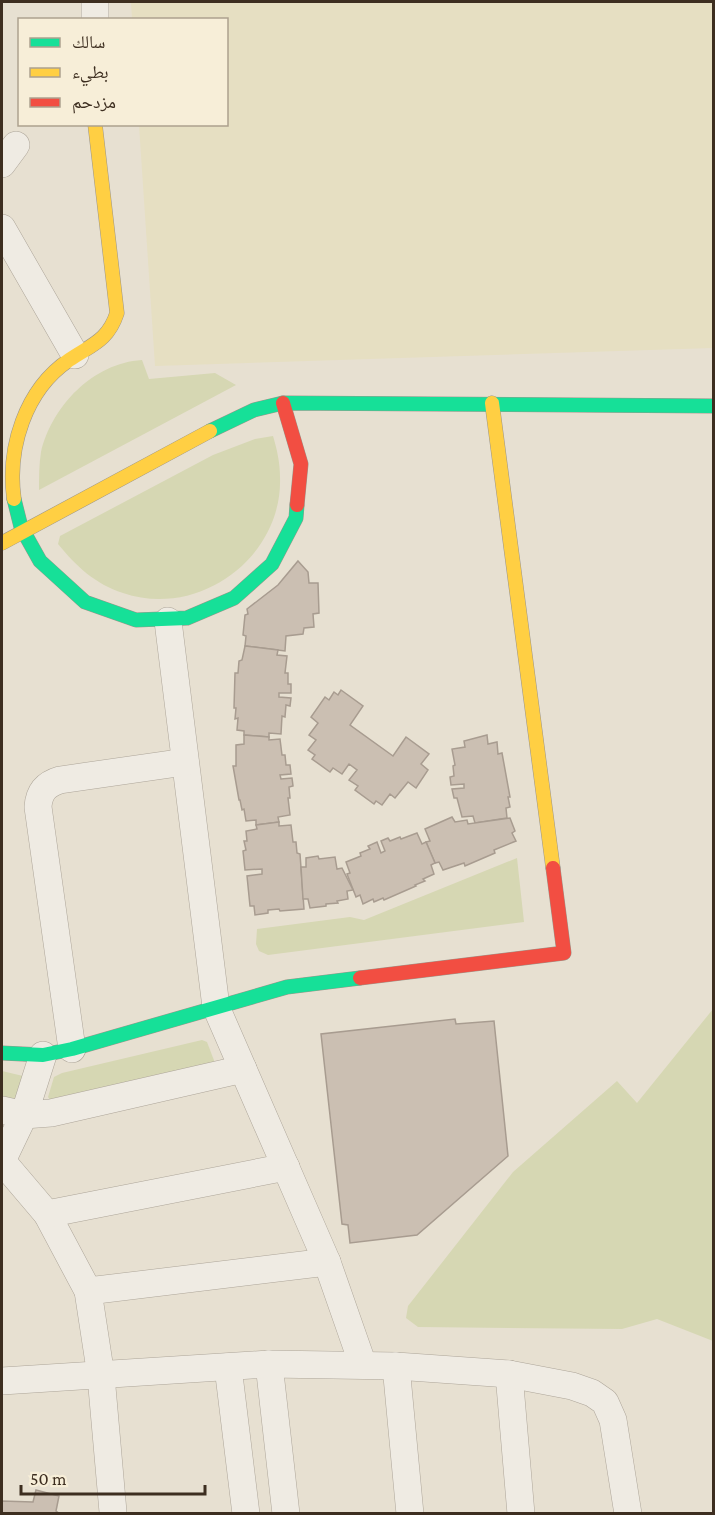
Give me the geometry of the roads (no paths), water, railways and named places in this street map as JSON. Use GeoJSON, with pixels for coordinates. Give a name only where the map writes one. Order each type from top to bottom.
{"type":"FeatureCollection","features":[{"type":"Feature","properties":{"kind":"street"},"geometry":{"type":"LineString","coordinates":[[94,18],[95,2]]}},
{"type":"Feature","properties":{"kind":"street"},"geometry":{"type":"LineString","coordinates":[[95,126],[117,313],[114,326],[106,336],[59,368],[32,401],[12,420],[15,443],[12,466],[16,511],[34,553],[64,587],[102,610],[124,616],[168,621],[212,611],[241,595],[266,573],[280,555],[291,536],[298,515],[303,471],[301,448],[283,403]]}},
{"type":"Feature","properties":{"kind":"street"},"geometry":{"type":"LineString","coordinates":[[2,228],[75,356]]}},
{"type":"Feature","properties":{"kind":"street"},"geometry":{"type":"LineString","coordinates":[[2,543],[226,422],[254,410],[283,403],[714,406]]}},
{"type":"Feature","properties":{"kind":"street"},"geometry":{"type":"LineString","coordinates":[[2,1053],[43,1055],[72,1049],[287,987],[564,953],[492,403]]}},
{"type":"Feature","properties":{"kind":"street"},"geometry":{"type":"LineString","coordinates":[[168,621],[216,1007],[327,1262],[363,1365]]}},
{"type":"Feature","properties":{"kind":"street"},"geometry":{"type":"LineString","coordinates":[[72,1049],[38,807],[39,799],[46,786],[60,780],[185,762]]}},
{"type":"Feature","properties":{"kind":"street"},"geometry":{"type":"LineString","coordinates":[[43,1055],[13,1113],[2,1161],[47,1214],[88,1291],[102,1376],[113,1512]]}},
{"type":"Feature","properties":{"kind":"street"},"geometry":{"type":"LineString","coordinates":[[13,1113],[51,1113],[243,1069]]}},
{"type":"Feature","properties":{"kind":"street"},"geometry":{"type":"LineString","coordinates":[[47,1214],[286,1167]]}},
{"type":"Feature","properties":{"kind":"street"},"geometry":{"type":"LineString","coordinates":[[88,1291],[327,1262]]}},
{"type":"Feature","properties":{"kind":"street"},"geometry":{"type":"LineString","coordinates":[[269,1364],[286,1514]]}},
{"type":"Feature","properties":{"kind":"street"},"geometry":{"type":"LineString","coordinates":[[2,1381],[269,1364],[396,1366],[509,1374],[572,1386],[592,1393],[605,1402],[613,1420],[628,1514]]}},
{"type":"Feature","properties":{"kind":"street"},"geometry":{"type":"LineString","coordinates":[[396,1366],[410,1514]]}},
{"type":"Feature","properties":{"kind":"street"},"geometry":{"type":"LineString","coordinates":[[228,1367],[246,1514]]}},
{"type":"Feature","properties":{"kind":"street"},"geometry":{"type":"LineString","coordinates":[[509,1374],[520,1514]]}}]}
